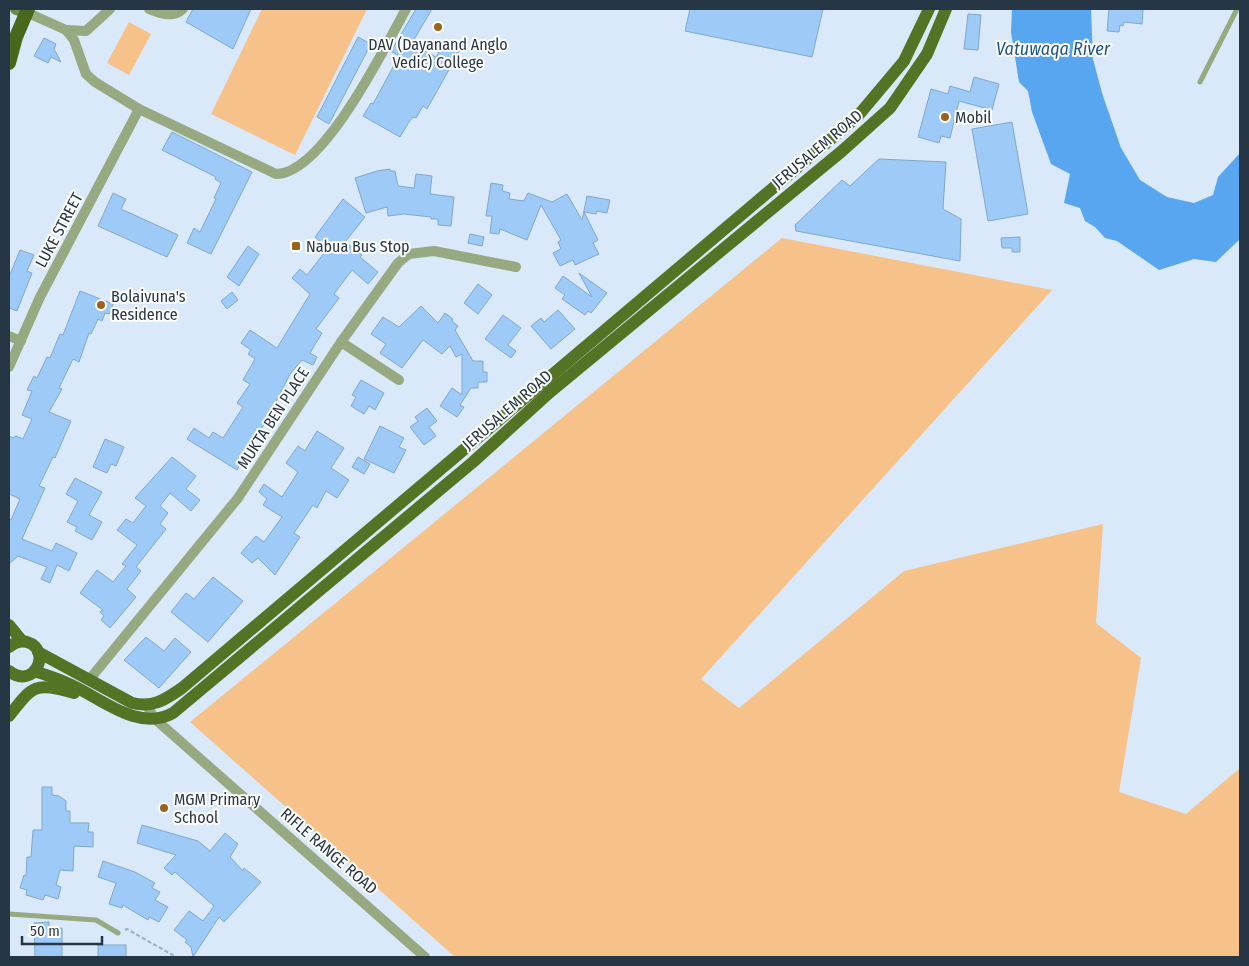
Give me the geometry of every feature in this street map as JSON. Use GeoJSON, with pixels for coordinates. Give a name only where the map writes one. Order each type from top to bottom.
{"type":"FeatureCollection","features":[{"type":"Feature","properties":{"kind":"highway"},"geometry":{"type":"LineString","coordinates":[[9,63],[23,10]]}},
{"type":"Feature","properties":{"kind":"main road","name":"JERUSALEM ROAD"},"geometry":{"type":"LineString","coordinates":[[146,706],[169,697],[204,671],[857,117],[904,61],[929,9]]}},
{"type":"Feature","properties":{"kind":"main road","name":"JERUSALEM ROAD"},"geometry":{"type":"LineString","coordinates":[[155,719],[173,713],[249,651],[394,526],[472,462],[558,386],[842,151],[890,108],[927,54],[946,9]]}},
{"type":"Feature","properties":{"kind":"main road"},"geometry":{"type":"LineString","coordinates":[[9,625],[22,641],[32,644],[38,652],[132,703],[146,706]]}},
{"type":"Feature","properties":{"kind":"main road"},"geometry":{"type":"LineString","coordinates":[[9,647],[22,641]]}},
{"type":"Feature","properties":{"kind":"main road"},"geometry":{"type":"LineString","coordinates":[[9,716],[30,674],[39,662],[38,652]]}},
{"type":"Feature","properties":{"kind":"main road"},"geometry":{"type":"LineString","coordinates":[[9,681],[9,671],[18,676],[30,674],[68,683],[132,716],[155,719]]}},
{"type":"Feature","properties":{"kind":"main road"},"geometry":{"type":"LineString","coordinates":[[9,716],[26,695],[39,686],[59,689],[110,706]]}},
{"type":"Feature","properties":{"kind":"street"},"geometry":{"type":"LineString","coordinates":[[23,10],[66,30],[86,31],[110,9]]}},
{"type":"Feature","properties":{"kind":"street"},"geometry":{"type":"LineString","coordinates":[[149,9],[168,15],[178,14],[183,9]]}},
{"type":"Feature","properties":{"kind":"street"},"geometry":{"type":"LineString","coordinates":[[66,30],[74,40],[86,74],[95,82],[139,108],[265,171],[285,174],[306,160],[339,124],[365,86],[406,9]]}},
{"type":"Feature","properties":{"kind":"street","name":"LUKE STREET"},"geometry":{"type":"LineString","coordinates":[[9,367],[40,297],[139,108]]}},
{"type":"Feature","properties":{"kind":"street","name":"MUKTA BEN PLACE"},"geometry":{"type":"LineString","coordinates":[[88,680],[238,498],[341,342],[398,263],[409,254],[434,251],[516,267]]}},
{"type":"Feature","properties":{"kind":"street"},"geometry":{"type":"LineString","coordinates":[[9,336],[21,341]]}},
{"type":"Feature","properties":{"kind":"street"},"geometry":{"type":"LineString","coordinates":[[341,342],[399,380]]}},
{"type":"Feature","properties":{"kind":"street","name":"RIFLE RANGE ROAD"},"geometry":{"type":"LineString","coordinates":[[146,706],[155,719],[425,957]]}},
{"type":"Feature","properties":{"kind":"lane"},"geometry":{"type":"LineString","coordinates":[[1200,82],[1237,9]]}},
{"type":"Feature","properties":{"kind":"lane"},"geometry":{"type":"LineString","coordinates":[[9,914],[96,920],[118,933]]}},
{"type":"Feature","properties":{"kind":"path"},"geometry":{"type":"LineString","coordinates":[[118,933],[127,929],[176,957]]}},
{"type":"Feature","properties":{"kind":"shaded area"},"geometry":{"type":"Polygon","coordinates":[[[262,9],[367,9],[295,155],[211,114],[262,9]]]}},
{"type":"Feature","properties":{"kind":"shaded area"},"geometry":{"type":"Polygon","coordinates":[[[129,22],[151,34],[129,75],[107,63],[129,22]]]}},
{"type":"Feature","properties":{"kind":"shaded area"},"geometry":{"type":"Polygon","coordinates":[[[782,238],[1052,290],[701,679],[739,708],[904,571],[1103,524],[1096,623],[1141,658],[1119,792],[1186,814],[1240,768],[1240,957],[455,957],[190,722],[782,238]]]}},
{"type":"Feature","properties":{"kind":"water","name":"Vatuwaqa River"},"geometry":{"type":"Polygon","coordinates":[[[1012,9],[1091,9],[1093,59],[1102,93],[1121,148],[1140,180],[1167,197],[1194,203],[1213,195],[1218,177],[1240,153],[1240,239],[1216,262],[1194,259],[1159,270],[1117,241],[1105,238],[1095,227],[1085,221],[1080,208],[1064,203],[1070,174],[1051,164],[1032,112],[1028,91],[1019,82],[1011,32],[1012,9]]]}},
{"type":"Feature","properties":{"kind":"building"},"geometry":{"type":"Polygon","coordinates":[[[193,9],[251,9],[233,49],[186,22],[193,9]]]}},
{"type":"Feature","properties":{"kind":"building"},"geometry":{"type":"Polygon","coordinates":[[[416,9],[432,9],[412,43],[436,57],[445,42],[460,50],[427,109],[423,106],[416,118],[413,117],[409,122],[400,137],[363,116],[371,103],[373,104],[399,56],[391,51],[416,9]]]}},
{"type":"Feature","properties":{"kind":"building"},"geometry":{"type":"Polygon","coordinates":[[[690,9],[823,9],[812,57],[685,31],[690,9]]]}},
{"type":"Feature","properties":{"kind":"building"},"geometry":{"type":"Polygon","coordinates":[[[1109,9],[1143,9],[1142,24],[1124,22],[1123,26],[1120,25],[1119,32],[1107,31],[1109,9]]]}},
{"type":"Feature","properties":{"kind":"building"},"geometry":{"type":"Polygon","coordinates":[[[968,14],[981,15],[978,50],[964,49],[968,14]]]}},
{"type":"Feature","properties":{"kind":"building"},"geometry":{"type":"Polygon","coordinates":[[[358,37],[371,44],[329,124],[317,117],[358,37]]]}},
{"type":"Feature","properties":{"kind":"building"},"geometry":{"type":"Polygon","coordinates":[[[44,38],[56,44],[54,49],[61,62],[51,57],[48,63],[34,56],[44,38]]]}},
{"type":"Feature","properties":{"kind":"building"},"geometry":{"type":"Polygon","coordinates":[[[974,77],[999,84],[992,110],[959,101],[950,138],[941,136],[939,143],[918,137],[931,89],[948,94],[950,86],[970,92],[974,77]]]}},
{"type":"Feature","properties":{"kind":"building"},"geometry":{"type":"Polygon","coordinates":[[[1012,122],[1028,214],[988,221],[972,129],[1012,122]]]}},
{"type":"Feature","properties":{"kind":"building"},"geometry":{"type":"Polygon","coordinates":[[[172,132],[252,172],[211,254],[187,243],[194,228],[200,232],[216,199],[214,198],[221,183],[215,179],[216,177],[162,150],[172,132]]]}},
{"type":"Feature","properties":{"kind":"building"},"geometry":{"type":"Polygon","coordinates":[[[879,159],[946,162],[943,209],[961,219],[960,261],[796,231],[795,225],[842,180],[850,186],[879,159]]]}},
{"type":"Feature","properties":{"kind":"building"},"geometry":{"type":"Polygon","coordinates":[[[390,169],[390,171],[395,171],[398,186],[414,188],[416,174],[432,176],[430,194],[454,197],[451,226],[438,225],[438,219],[431,219],[431,217],[404,214],[388,216],[387,207],[366,213],[355,178],[390,169]]]}},
{"type":"Feature","properties":{"kind":"building"},"geometry":{"type":"Polygon","coordinates":[[[491,183],[503,185],[502,191],[510,193],[509,199],[524,201],[528,193],[552,202],[567,194],[582,220],[587,196],[610,200],[607,213],[597,211],[596,214],[584,212],[598,240],[593,243],[599,254],[575,265],[573,260],[560,266],[553,253],[561,249],[558,242],[561,240],[541,205],[527,240],[500,229],[499,234],[490,233],[492,216],[486,216],[491,183]]]}},
{"type":"Feature","properties":{"kind":"building"},"geometry":{"type":"Polygon","coordinates":[[[113,193],[126,199],[121,209],[178,235],[167,257],[98,226],[113,193]]]}},
{"type":"Feature","properties":{"kind":"building"},"geometry":{"type":"Polygon","coordinates":[[[343,199],[365,217],[345,242],[362,255],[360,257],[378,272],[368,284],[352,270],[334,294],[339,298],[316,329],[322,333],[310,353],[317,357],[313,365],[302,360],[290,374],[272,410],[274,411],[245,451],[247,452],[237,470],[187,439],[194,428],[209,438],[213,432],[223,438],[243,407],[237,403],[250,384],[243,380],[255,359],[248,354],[251,350],[241,343],[250,330],[277,348],[310,294],[292,278],[300,269],[307,275],[328,248],[315,237],[343,199]]]}},
{"type":"Feature","properties":{"kind":"building"},"geometry":{"type":"Polygon","coordinates":[[[470,234],[484,237],[482,246],[468,243],[470,234]]]}},
{"type":"Feature","properties":{"kind":"building"},"geometry":{"type":"Polygon","coordinates":[[[1020,237],[1020,252],[1012,252],[1012,248],[1002,248],[1001,238],[1020,237]]]}},
{"type":"Feature","properties":{"kind":"building"},"geometry":{"type":"Polygon","coordinates":[[[248,246],[259,254],[239,286],[227,277],[248,246]]]}},
{"type":"Feature","properties":{"kind":"building"},"geometry":{"type":"Polygon","coordinates":[[[20,250],[34,255],[27,271],[32,273],[17,311],[9,308],[9,277],[20,250]]]}},
{"type":"Feature","properties":{"kind":"building"},"geometry":{"type":"Polygon","coordinates":[[[579,273],[607,293],[591,313],[588,311],[585,315],[562,299],[565,295],[555,288],[563,276],[592,297],[579,273]]]}},
{"type":"Feature","properties":{"kind":"building"},"geometry":{"type":"Polygon","coordinates":[[[478,284],[492,295],[478,314],[464,303],[478,284]]]}},
{"type":"Feature","properties":{"kind":"building"},"geometry":{"type":"Polygon","coordinates":[[[80,291],[113,304],[109,314],[105,313],[102,321],[98,319],[91,334],[89,333],[79,362],[73,359],[59,388],[62,389],[49,412],[71,421],[55,458],[53,457],[39,486],[45,488],[22,539],[52,551],[56,543],[77,553],[69,571],[57,565],[50,583],[41,579],[47,567],[18,556],[9,564],[9,519],[11,520],[20,499],[9,494],[9,436],[23,439],[32,419],[22,415],[32,391],[27,390],[34,376],[37,378],[47,357],[50,358],[60,334],[63,335],[80,291]]]}},
{"type":"Feature","properties":{"kind":"building"},"geometry":{"type":"Polygon","coordinates":[[[232,292],[238,300],[227,309],[221,301],[232,292]]]}},
{"type":"Feature","properties":{"kind":"building"},"geometry":{"type":"Polygon","coordinates":[[[421,306],[438,323],[445,313],[453,319],[452,321],[458,326],[455,330],[473,361],[483,361],[483,372],[487,372],[487,382],[478,382],[478,388],[471,388],[460,405],[464,407],[457,417],[440,406],[452,388],[462,395],[462,354],[456,357],[450,346],[442,354],[423,340],[402,368],[380,353],[386,344],[371,334],[383,317],[399,327],[421,306]]]}},
{"type":"Feature","properties":{"kind":"building"},"geometry":{"type":"Polygon","coordinates":[[[558,310],[575,329],[551,349],[531,326],[541,318],[544,322],[558,310]]]}},
{"type":"Feature","properties":{"kind":"building"},"geometry":{"type":"Polygon","coordinates":[[[503,315],[521,328],[508,345],[516,351],[511,358],[485,339],[503,315]]]}},
{"type":"Feature","properties":{"kind":"building"},"geometry":{"type":"Polygon","coordinates":[[[361,380],[384,393],[375,410],[369,406],[364,414],[351,406],[356,397],[352,395],[361,380]]]}},
{"type":"Feature","properties":{"kind":"building"},"geometry":{"type":"Polygon","coordinates":[[[427,408],[437,421],[429,427],[436,436],[424,445],[410,427],[418,421],[415,417],[427,408]]]}},
{"type":"Feature","properties":{"kind":"building"},"geometry":{"type":"Polygon","coordinates":[[[380,426],[404,438],[399,447],[406,450],[394,473],[364,459],[380,426]]]}},
{"type":"Feature","properties":{"kind":"building"},"geometry":{"type":"Polygon","coordinates":[[[317,431],[344,448],[331,468],[349,480],[337,498],[326,491],[317,508],[313,505],[294,533],[300,537],[275,575],[258,558],[252,563],[241,553],[256,536],[264,542],[282,517],[263,505],[267,499],[259,492],[264,484],[282,497],[298,472],[286,463],[298,446],[305,451],[317,431]]]}},
{"type":"Feature","properties":{"kind":"building"},"geometry":{"type":"Polygon","coordinates":[[[105,439],[124,447],[116,466],[111,464],[107,473],[93,467],[105,439]]]}},
{"type":"Feature","properties":{"kind":"building"},"geometry":{"type":"Polygon","coordinates":[[[172,457],[196,476],[186,489],[200,500],[191,511],[170,493],[160,506],[168,513],[160,524],[166,529],[136,567],[141,571],[127,589],[136,597],[110,628],[101,620],[104,616],[100,612],[103,610],[80,593],[97,570],[113,582],[126,566],[122,564],[137,545],[117,530],[126,519],[133,523],[146,506],[135,498],[172,457]]]}},
{"type":"Feature","properties":{"kind":"building"},"geometry":{"type":"Polygon","coordinates":[[[358,457],[370,464],[364,474],[352,467],[358,457]]]}},
{"type":"Feature","properties":{"kind":"building"},"geometry":{"type":"Polygon","coordinates":[[[75,478],[102,492],[89,515],[102,522],[92,540],[75,531],[77,527],[67,522],[78,501],[66,494],[75,478]]]}},
{"type":"Feature","properties":{"kind":"building"},"geometry":{"type":"Polygon","coordinates":[[[213,577],[243,601],[208,642],[171,612],[186,593],[194,599],[213,577]]]}},
{"type":"Feature","properties":{"kind":"building"},"geometry":{"type":"Polygon","coordinates":[[[146,637],[164,651],[175,638],[191,652],[159,688],[124,660],[146,637]]]}},
{"type":"Feature","properties":{"kind":"building"},"geometry":{"type":"Polygon","coordinates":[[[42,787],[52,787],[52,795],[59,796],[66,801],[66,811],[70,811],[70,823],[89,823],[88,832],[93,832],[93,847],[74,846],[73,871],[60,870],[56,885],[61,887],[58,899],[45,895],[43,900],[26,895],[27,890],[20,888],[24,875],[26,876],[27,857],[31,857],[33,830],[42,830],[42,787]]]}},
{"type":"Feature","properties":{"kind":"building"},"geometry":{"type":"Polygon","coordinates":[[[142,825],[198,841],[210,851],[225,833],[238,844],[230,857],[243,871],[244,868],[261,882],[224,922],[219,917],[193,957],[191,947],[185,942],[187,940],[174,930],[189,911],[203,921],[214,906],[175,872],[172,875],[164,868],[176,855],[137,843],[142,825]]]}},
{"type":"Feature","properties":{"kind":"building"},"geometry":{"type":"Polygon","coordinates":[[[103,861],[135,872],[155,883],[152,888],[160,892],[155,900],[168,907],[159,922],[149,917],[148,920],[123,905],[122,908],[109,904],[116,883],[98,877],[103,861]]]}},
{"type":"Feature","properties":{"kind":"building"},"geometry":{"type":"Polygon","coordinates":[[[49,922],[49,928],[62,928],[62,957],[35,957],[34,923],[49,922]]]}},
{"type":"Feature","properties":{"kind":"building"},"geometry":{"type":"Polygon","coordinates":[[[98,945],[126,945],[126,957],[98,957],[98,945]]]}},
{"type":"Feature","properties":{"kind":"place","name":"DAV (Dayanand Anglo Vedic) College"},"geometry":{"type":"Point","coordinates":[438,27]}},
{"type":"Feature","properties":{"kind":"place","name":"Mobil"},"geometry":{"type":"Point","coordinates":[945,117]}},
{"type":"Feature","properties":{"kind":"place","name":"Nabua Bus Stop"},"geometry":{"type":"Point","coordinates":[296,246]}},
{"type":"Feature","properties":{"kind":"place","name":"Bolaivuna's Residence"},"geometry":{"type":"Point","coordinates":[101,305]}},
{"type":"Feature","properties":{"kind":"place","name":"MGM Primary School"},"geometry":{"type":"Point","coordinates":[164,808]}}]}
